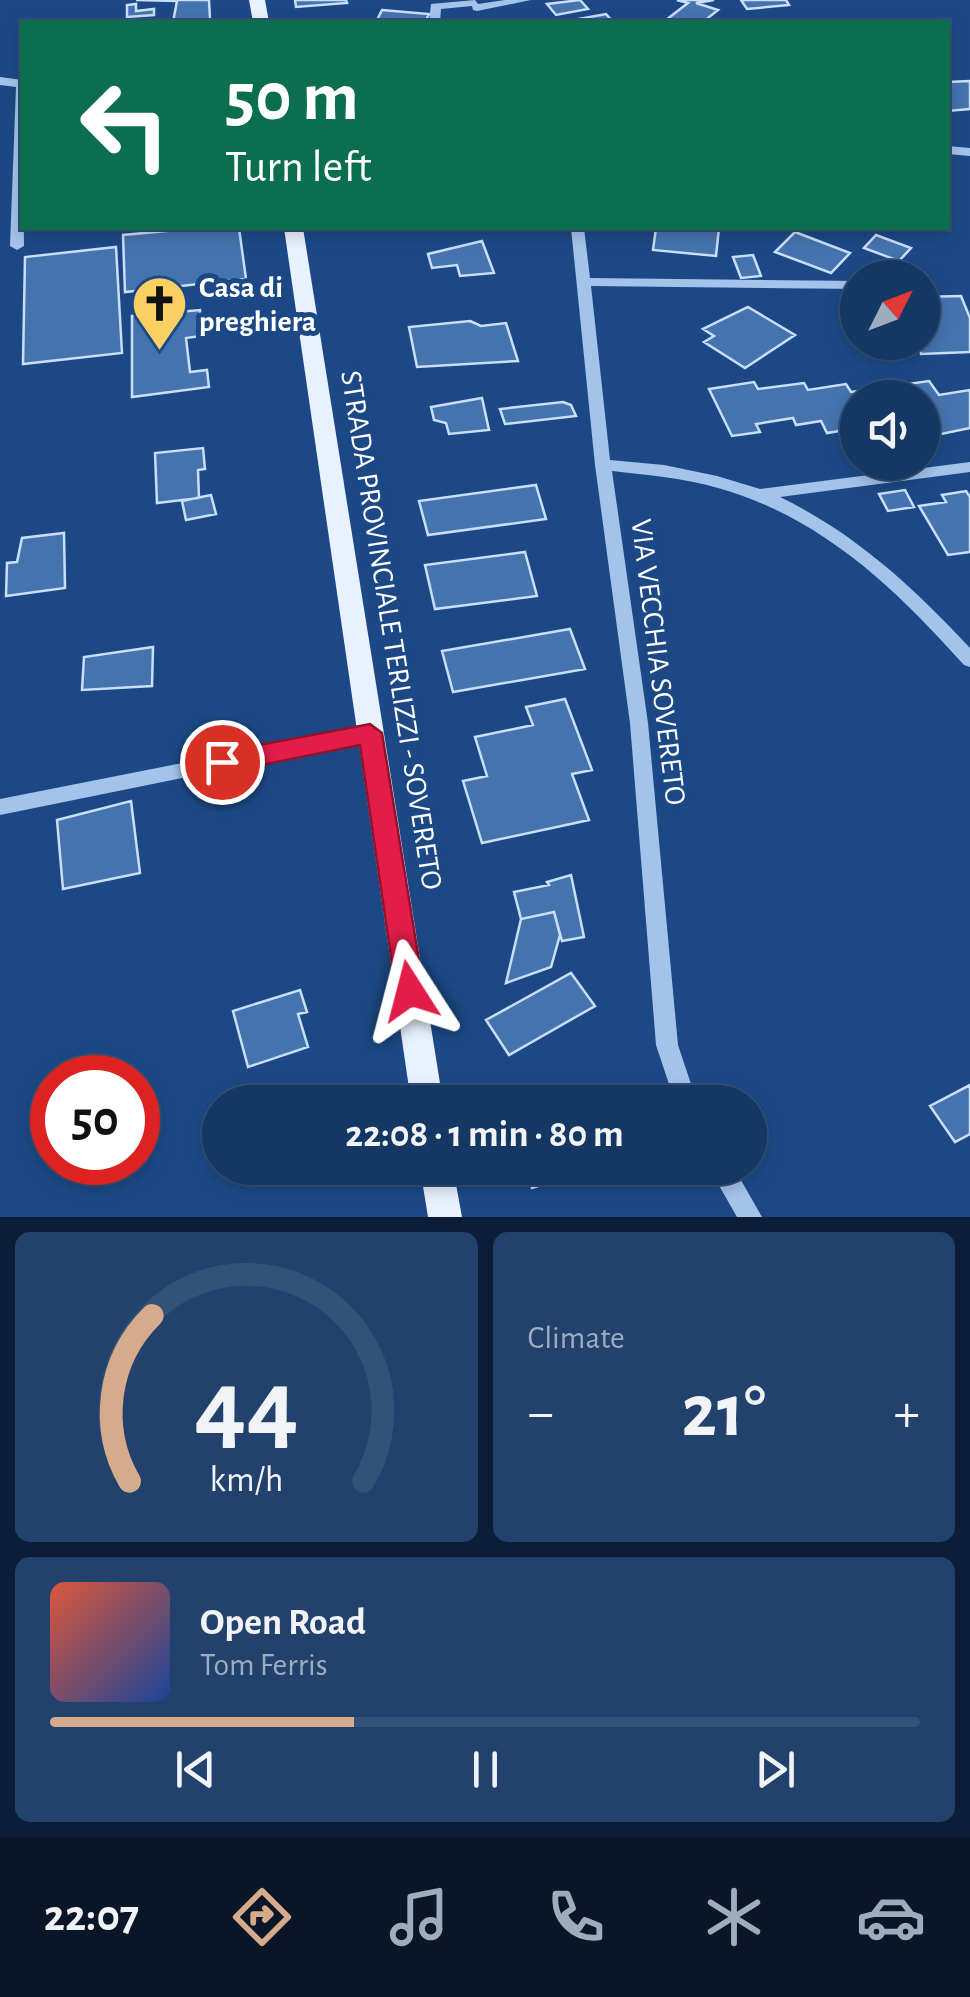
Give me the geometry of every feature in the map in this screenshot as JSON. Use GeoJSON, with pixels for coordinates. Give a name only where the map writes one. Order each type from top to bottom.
{"type":"FeatureCollection","features":[{"type":"Feature","properties":{"kind":"main road","name":"STRADA PROVINCIALE TERLIZZI - SOVERETO"},"geometry":{"type":"LineString","coordinates":[[293,230],[424,1085]]}},
{"type":"Feature","properties":{"kind":"main road"},"geometry":{"type":"LineString","coordinates":[[440,1185],[445,1217]]}},
{"type":"Feature","properties":{"kind":"street"},"geometry":{"type":"LineString","coordinates":[[435,20],[435,6],[524,0]]}},
{"type":"Feature","properties":{"kind":"street"},"geometry":{"type":"LineString","coordinates":[[17,246],[20,149]]}},
{"type":"Feature","properties":{"kind":"street","name":"VIA VECCHIA SOVERETO"},"geometry":{"type":"LineString","coordinates":[[577,230],[603,465],[640,723],[668,1045],[681,1085]]}},
{"type":"Feature","properties":{"kind":"street"},"geometry":{"type":"LineString","coordinates":[[586,282],[840,285]]}},
{"type":"Feature","properties":{"kind":"street"},"geometry":{"type":"LineString","coordinates":[[603,465],[700,474],[763,494],[806,516],[882,569],[970,660]]}},
{"type":"Feature","properties":{"kind":"street"},"geometry":{"type":"LineString","coordinates":[[763,494],[970,468]]}},
{"type":"Feature","properties":{"kind":"street"},"geometry":{"type":"LineString","coordinates":[[0,806],[370,733]]}},
{"type":"Feature","properties":{"kind":"street"},"geometry":{"type":"LineString","coordinates":[[731,1185],[750,1217]]}},
{"type":"Feature","properties":{"kind":"building"},"geometry":{"type":"Polygon","coordinates":[[[136,0],[209,0],[212,20],[173,20],[177,1],[136,0]]]}},
{"type":"Feature","properties":{"kind":"building"},"geometry":{"type":"Polygon","coordinates":[[[295,0],[346,0],[347,3],[296,7],[295,0]]]}},
{"type":"Feature","properties":{"kind":"building"},"geometry":{"type":"Polygon","coordinates":[[[580,0],[588,9],[556,15],[547,4],[580,0]]]}},
{"type":"Feature","properties":{"kind":"building"},"geometry":{"type":"Polygon","coordinates":[[[677,0],[714,0],[696,3],[718,10],[706,20],[666,20],[688,3],[677,0]]]}},
{"type":"Feature","properties":{"kind":"building"},"geometry":{"type":"Polygon","coordinates":[[[741,0],[786,0],[789,5],[747,9],[741,0]]]}},
{"type":"Feature","properties":{"kind":"building"},"geometry":{"type":"Polygon","coordinates":[[[136,4],[136,11],[154,9],[154,15],[127,17],[127,5],[136,4]]]}},
{"type":"Feature","properties":{"kind":"building"},"geometry":{"type":"Polygon","coordinates":[[[382,10],[429,14],[426,20],[377,20],[382,10]]]}},
{"type":"Feature","properties":{"kind":"building"},"geometry":{"type":"Polygon","coordinates":[[[606,14],[611,20],[573,20],[606,14]]]}},
{"type":"Feature","properties":{"kind":"building"},"geometry":{"type":"Polygon","coordinates":[[[970,81],[970,109],[950,111],[950,82],[970,81]]]}},
{"type":"Feature","properties":{"kind":"building"},"geometry":{"type":"Polygon","coordinates":[[[239,230],[246,279],[125,292],[123,235],[239,230]]]}},
{"type":"Feature","properties":{"kind":"building"},"geometry":{"type":"Polygon","coordinates":[[[656,230],[719,230],[716,256],[653,250],[656,230]]]}},
{"type":"Feature","properties":{"kind":"building"},"geometry":{"type":"Polygon","coordinates":[[[795,232],[850,253],[831,273],[775,252],[795,232]]]}},
{"type":"Feature","properties":{"kind":"building"},"geometry":{"type":"Polygon","coordinates":[[[876,235],[911,248],[896,260],[864,248],[876,235]]]}},
{"type":"Feature","properties":{"kind":"building"},"geometry":{"type":"Polygon","coordinates":[[[482,241],[494,273],[460,276],[457,265],[432,268],[428,254],[482,241]]]}},
{"type":"Feature","properties":{"kind":"building"},"geometry":{"type":"Polygon","coordinates":[[[116,247],[122,353],[23,364],[25,257],[116,247]]]}},
{"type":"Feature","properties":{"kind":"building"},"geometry":{"type":"Polygon","coordinates":[[[753,255],[761,276],[741,278],[733,257],[753,255]]]}},
{"type":"Feature","properties":{"kind":"building"},"geometry":{"type":"Polygon","coordinates":[[[961,296],[970,318],[970,352],[940,353],[940,297],[961,296]]]}},
{"type":"Feature","properties":{"kind":"building"},"geometry":{"type":"Polygon","coordinates":[[[748,307],[795,335],[745,368],[704,342],[714,336],[703,329],[748,307]]]}},
{"type":"Feature","properties":{"kind":"building","name":"Casa di preghiera"},"geometry":{"type":"Polygon","coordinates":[[[200,310],[201,336],[186,338],[190,372],[207,370],[209,387],[132,397],[132,316],[200,310]]]}},
{"type":"Feature","properties":{"kind":"building"},"geometry":{"type":"Polygon","coordinates":[[[470,321],[481,326],[506,323],[518,361],[417,367],[409,327],[470,321]]]}},
{"type":"Feature","properties":{"kind":"building"},"geometry":{"type":"Polygon","coordinates":[[[754,382],[758,389],[804,383],[808,390],[840,385],[840,431],[827,433],[821,421],[796,425],[793,418],[756,424],[760,432],[732,436],[709,389],[754,382]]]}},
{"type":"Feature","properties":{"kind":"building"},"geometry":{"type":"Polygon","coordinates":[[[970,390],[970,428],[940,434],[940,395],[970,390]]]}},
{"type":"Feature","properties":{"kind":"building"},"geometry":{"type":"Polygon","coordinates":[[[482,398],[489,430],[449,434],[446,423],[434,420],[431,407],[482,398]]]}},
{"type":"Feature","properties":{"kind":"building"},"geometry":{"type":"Polygon","coordinates":[[[563,402],[571,405],[576,416],[505,424],[500,409],[563,402]]]}},
{"type":"Feature","properties":{"kind":"building"},"geometry":{"type":"Polygon","coordinates":[[[203,448],[205,469],[198,470],[199,498],[157,503],[155,453],[203,448]]]}},
{"type":"Feature","properties":{"kind":"building"},"geometry":{"type":"Polygon","coordinates":[[[536,485],[546,519],[428,535],[419,501],[536,485]]]}},
{"type":"Feature","properties":{"kind":"building"},"geometry":{"type":"Polygon","coordinates":[[[905,490],[914,507],[888,511],[879,494],[905,490]]]}},
{"type":"Feature","properties":{"kind":"building"},"geometry":{"type":"Polygon","coordinates":[[[966,491],[970,497],[970,552],[948,555],[919,506],[946,502],[942,495],[966,491]]]}},
{"type":"Feature","properties":{"kind":"building"},"geometry":{"type":"Polygon","coordinates":[[[211,495],[216,514],[186,520],[182,501],[211,495]]]}},
{"type":"Feature","properties":{"kind":"building"},"geometry":{"type":"Polygon","coordinates":[[[64,533],[65,588],[6,596],[7,563],[17,562],[22,538],[64,533]]]}},
{"type":"Feature","properties":{"kind":"building"},"geometry":{"type":"Polygon","coordinates":[[[525,552],[537,596],[435,609],[425,565],[525,552]]]}},
{"type":"Feature","properties":{"kind":"building"},"geometry":{"type":"Polygon","coordinates":[[[570,629],[585,669],[453,692],[442,651],[570,629]]]}},
{"type":"Feature","properties":{"kind":"building"},"geometry":{"type":"Polygon","coordinates":[[[153,647],[152,686],[82,690],[84,657],[153,647]]]}},
{"type":"Feature","properties":{"kind":"building"},"geometry":{"type":"Polygon","coordinates":[[[565,699],[592,770],[572,774],[589,820],[482,843],[463,781],[487,776],[475,737],[533,725],[526,707],[565,699]]]}},
{"type":"Feature","properties":{"kind":"building"},"geometry":{"type":"Polygon","coordinates":[[[131,801],[140,873],[63,889],[57,820],[131,801]]]}},
{"type":"Feature","properties":{"kind":"building"},"geometry":{"type":"Polygon","coordinates":[[[571,875],[584,937],[562,941],[554,912],[521,919],[514,892],[549,885],[547,882],[571,875]]]}},
{"type":"Feature","properties":{"kind":"building"},"geometry":{"type":"Polygon","coordinates":[[[554,912],[560,935],[551,967],[506,983],[521,919],[554,912]]]}},
{"type":"Feature","properties":{"kind":"building"},"geometry":{"type":"Polygon","coordinates":[[[571,973],[595,1006],[509,1055],[486,1020],[571,973]]]}},
{"type":"Feature","properties":{"kind":"building"},"geometry":{"type":"Polygon","coordinates":[[[300,990],[307,1012],[298,1014],[308,1047],[248,1067],[233,1011],[300,990]]]}},
{"type":"Feature","properties":{"kind":"building"},"geometry":{"type":"Polygon","coordinates":[[[970,1085],[970,1134],[955,1142],[930,1106],[970,1085]]]}},
{"type":"Feature","properties":{"kind":"place","name":"Casa di preghiera"},"geometry":{"type":"Point","coordinates":[160,353]}},
{"type":"Feature","properties":{"kind":"route"},"geometry":{"type":"LineString","coordinates":[[222,762],[370,733],[410,991]]}}]}
